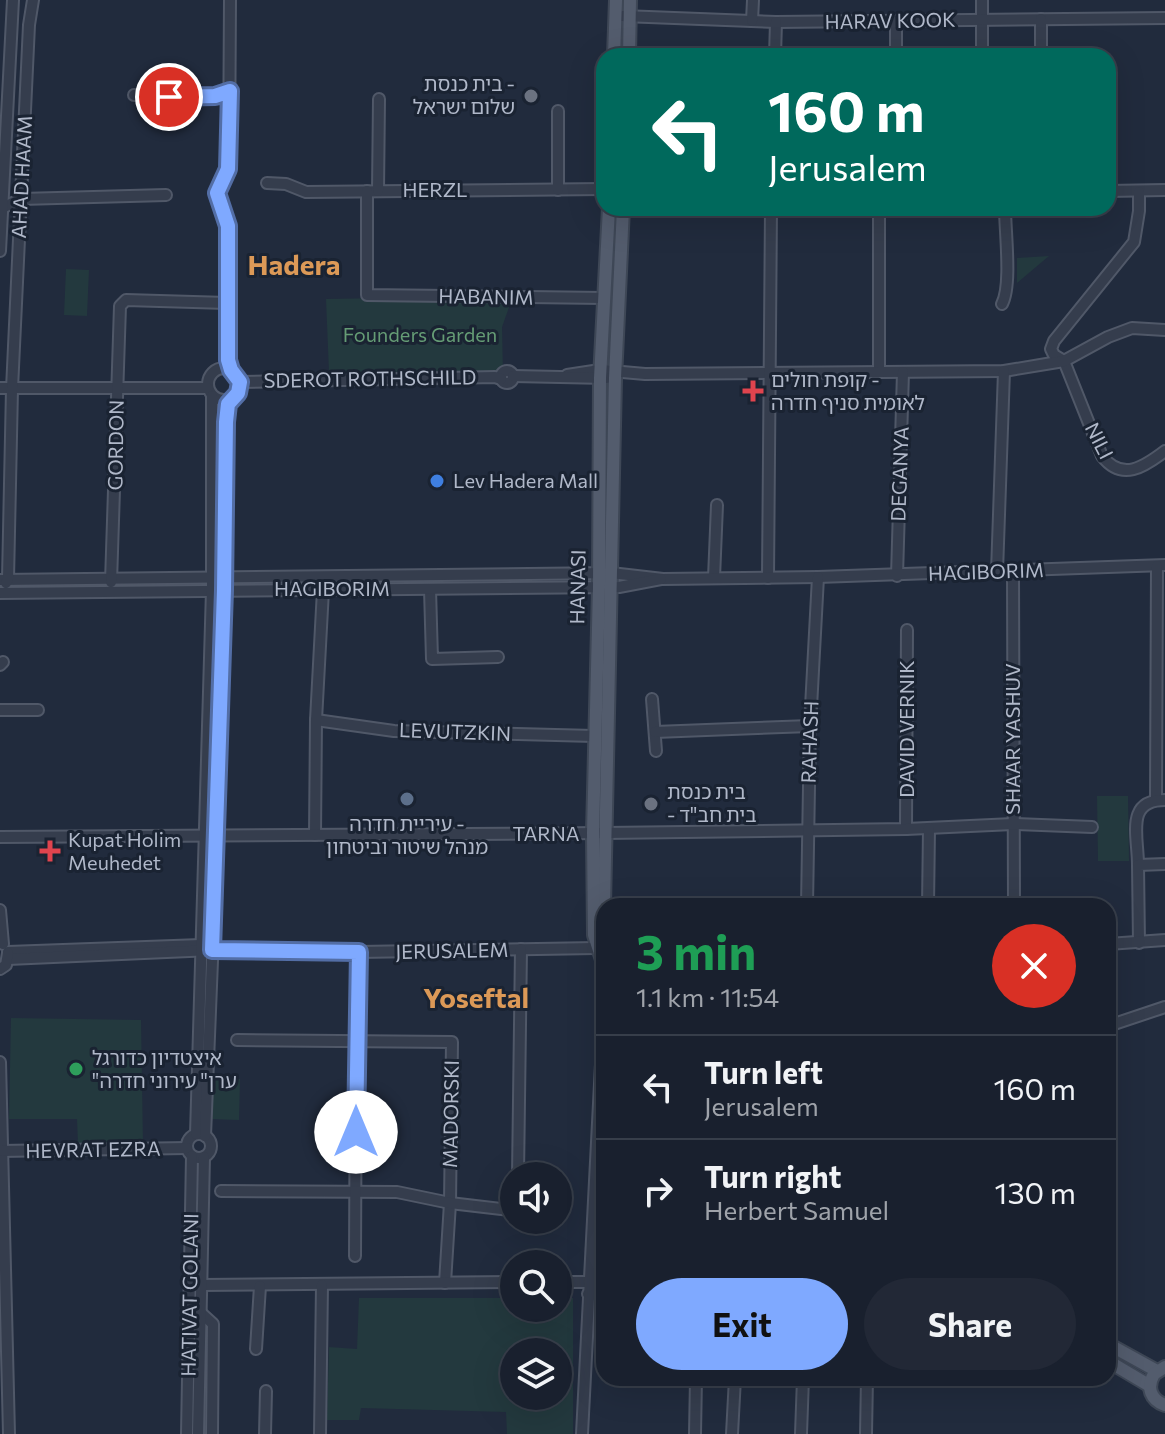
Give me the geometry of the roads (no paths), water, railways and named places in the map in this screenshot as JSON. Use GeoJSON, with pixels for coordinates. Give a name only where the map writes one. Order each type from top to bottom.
{"type":"FeatureCollection","features":[{"type":"Feature","properties":{"kind":"main road"},"geometry":{"type":"LineString","coordinates":[[614,48],[616,0]]}},
{"type":"Feature","properties":{"kind":"main road"},"geometry":{"type":"LineString","coordinates":[[629,48],[630,0]]}},
{"type":"Feature","properties":{"kind":"main road","name":"HANASI"},"geometry":{"type":"LineString","coordinates":[[596,948],[593,910],[599,833],[605,587],[600,374],[609,216]]}},
{"type":"Feature","properties":{"kind":"main road","name":"HANASI"},"geometry":{"type":"LineString","coordinates":[[605,573],[623,216]]}},
{"type":"Feature","properties":{"kind":"main road","name":"HANASI"},"geometry":{"type":"LineString","coordinates":[[603,898],[594,736],[605,587]]}},
{"type":"Feature","properties":{"kind":"main road"},"geometry":{"type":"LineString","coordinates":[[1116,1348],[1161,1369],[1150,1386]]}},
{"type":"Feature","properties":{"kind":"main road"},"geometry":{"type":"LineString","coordinates":[[1116,1366],[1150,1386],[1155,1399],[1165,1405]]}},
{"type":"Feature","properties":{"kind":"street","name":"AHAD HAAM"},"geometry":{"type":"LineString","coordinates":[[0,251],[13,0]]}},
{"type":"Feature","properties":{"kind":"street"},"geometry":{"type":"LineString","coordinates":[[19,0],[32,0]]}},
{"type":"Feature","properties":{"kind":"street","name":"AHAD HAAM"},"geometry":{"type":"LineString","coordinates":[[4,580],[32,0]]}},
{"type":"Feature","properties":{"kind":"street"},"geometry":{"type":"LineString","coordinates":[[200,1135],[201,949],[212,836],[225,575],[226,422],[230,400],[238,393],[240,382],[231,370],[227,350],[228,221],[217,193],[228,169],[230,0]]}},
{"type":"Feature","properties":{"kind":"street"},"geometry":{"type":"LineString","coordinates":[[752,21],[753,0]]}},
{"type":"Feature","properties":{"kind":"street"},"geometry":{"type":"LineString","coordinates":[[982,0],[982,48]]}},
{"type":"Feature","properties":{"kind":"street","name":"HARAV KOOK"},"geometry":{"type":"LineString","coordinates":[[615,16],[776,22],[1165,18]]}},
{"type":"Feature","properties":{"kind":"street"},"geometry":{"type":"LineString","coordinates":[[1041,19],[1041,48]]}},
{"type":"Feature","properties":{"kind":"street"},"geometry":{"type":"LineString","coordinates":[[896,21],[896,48]]}},
{"type":"Feature","properties":{"kind":"street"},"geometry":{"type":"LineString","coordinates":[[775,48],[776,22]]}},
{"type":"Feature","properties":{"kind":"street"},"geometry":{"type":"LineString","coordinates":[[134,95],[215,96],[230,91]]}},
{"type":"Feature","properties":{"kind":"street"},"geometry":{"type":"LineString","coordinates":[[372,191],[379,99]]}},
{"type":"Feature","properties":{"kind":"street"},"geometry":{"type":"LineString","coordinates":[[558,111],[558,190]]}},
{"type":"Feature","properties":{"kind":"street","name":"HERZL"},"geometry":{"type":"LineString","coordinates":[[267,183],[286,184],[301,191],[596,189]]}},
{"type":"Feature","properties":{"kind":"street"},"geometry":{"type":"LineString","coordinates":[[2,188],[21,199]]}},
{"type":"Feature","properties":{"kind":"street"},"geometry":{"type":"LineString","coordinates":[[1116,191],[1165,190]]}},
{"type":"Feature","properties":{"kind":"street","name":"HABANIM"},"geometry":{"type":"LineString","coordinates":[[372,191],[367,295],[604,298]]}},
{"type":"Feature","properties":{"kind":"street","name":"NILI"},"geometry":{"type":"LineString","coordinates":[[1139,192],[1134,242],[1054,341],[1051,349],[1064,361],[1102,456],[1109,465],[1129,471],[1165,451]]}},
{"type":"Feature","properties":{"kind":"street"},"geometry":{"type":"LineString","coordinates":[[1,209],[21,199],[166,195]]}},
{"type":"Feature","properties":{"kind":"street"},"geometry":{"type":"LineString","coordinates":[[768,578],[771,216]]}},
{"type":"Feature","properties":{"kind":"street"},"geometry":{"type":"LineString","coordinates":[[879,216],[879,372]]}},
{"type":"Feature","properties":{"kind":"street"},"geometry":{"type":"LineString","coordinates":[[1002,304],[1007,292],[1005,216]]}},
{"type":"Feature","properties":{"kind":"street","name":"GORDON"},"geometry":{"type":"LineString","coordinates":[[110,592],[120,306],[126,300],[227,303]]}},
{"type":"Feature","properties":{"kind":"street"},"geometry":{"type":"LineString","coordinates":[[600,374],[1004,371],[1064,361],[1132,328],[1165,330]]}},
{"type":"Feature","properties":{"kind":"street"},"geometry":{"type":"LineString","coordinates":[[200,1135],[212,950],[210,392],[212,373],[221,368],[231,370]]}},
{"type":"Feature","properties":{"kind":"street"},"geometry":{"type":"LineString","coordinates":[[997,572],[1004,371]]}},
{"type":"Feature","properties":{"kind":"street","name":"DEGANYA"},"geometry":{"type":"LineString","coordinates":[[897,576],[903,372]]}},
{"type":"Feature","properties":{"kind":"street","name":"SDEROT ROTHSCHILD"},"geometry":{"type":"LineString","coordinates":[[240,382],[495,377],[507,383],[513,376],[600,374]]}},
{"type":"Feature","properties":{"kind":"street"},"geometry":{"type":"LineString","coordinates":[[0,388],[210,392],[221,400],[230,400]]}},
{"type":"Feature","properties":{"kind":"street"},"geometry":{"type":"LineString","coordinates":[[714,578],[717,505]]}},
{"type":"Feature","properties":{"kind":"street"},"geometry":{"type":"LineString","coordinates":[[1139,943],[1137,812],[1143,804],[1160,800],[1161,565]]}},
{"type":"Feature","properties":{"kind":"street","name":"HAGIBORIM"},"geometry":{"type":"LineString","coordinates":[[4,580],[225,575],[605,573],[663,579],[768,578],[1161,565]]}},
{"type":"Feature","properties":{"kind":"street","name":"SHAAR YASHUV"},"geometry":{"type":"LineString","coordinates":[[1013,572],[1014,898]]}},
{"type":"Feature","properties":{"kind":"street","name":"RAHASH"},"geometry":{"type":"LineString","coordinates":[[807,898],[810,726],[818,577]]}},
{"type":"Feature","properties":{"kind":"street","name":"HAGIBORIM"},"geometry":{"type":"LineString","coordinates":[[0,592],[605,587],[640,585],[663,579]]}},
{"type":"Feature","properties":{"kind":"street"},"geometry":{"type":"LineString","coordinates":[[0,592],[4,580]]}},
{"type":"Feature","properties":{"kind":"street"},"geometry":{"type":"LineString","coordinates":[[430,589],[432,659],[498,657]]}},
{"type":"Feature","properties":{"kind":"street"},"geometry":{"type":"LineString","coordinates":[[315,835],[316,720],[323,590]]}},
{"type":"Feature","properties":{"kind":"street","name":"DAVID VERNIK"},"geometry":{"type":"LineString","coordinates":[[906,829],[907,630]]}},
{"type":"Feature","properties":{"kind":"street"},"geometry":{"type":"LineString","coordinates":[[652,699],[656,751]]}},
{"type":"Feature","properties":{"kind":"street"},"geometry":{"type":"LineString","coordinates":[[0,710],[38,710]]}},
{"type":"Feature","properties":{"kind":"street","name":"LEVUTZKIN"},"geometry":{"type":"LineString","coordinates":[[316,720],[394,731],[594,736]]}},
{"type":"Feature","properties":{"kind":"street"},"geometry":{"type":"LineString","coordinates":[[655,732],[810,726]]}},
{"type":"Feature","properties":{"kind":"street","name":"TARNA"},"geometry":{"type":"LineString","coordinates":[[0,837],[599,833],[906,829],[1013,824],[1092,827]]}},
{"type":"Feature","properties":{"kind":"street"},"geometry":{"type":"LineString","coordinates":[[928,898],[929,828]]}},
{"type":"Feature","properties":{"kind":"street"},"geometry":{"type":"LineString","coordinates":[[1138,865],[1165,864]]}},
{"type":"Feature","properties":{"kind":"street"},"geometry":{"type":"LineString","coordinates":[[0,910],[5,950],[0,969]]}},
{"type":"Feature","properties":{"kind":"street"},"geometry":{"type":"LineString","coordinates":[[1116,944],[1165,940]]}},
{"type":"Feature","properties":{"kind":"street","name":"JERUSALEM"},"geometry":{"type":"LineString","coordinates":[[5,950],[359,952],[596,948]]}},
{"type":"Feature","properties":{"kind":"street"},"geometry":{"type":"LineString","coordinates":[[518,1162],[521,949]]}},
{"type":"Feature","properties":{"kind":"street"},"geometry":{"type":"LineString","coordinates":[[355,1256],[359,952]]}},
{"type":"Feature","properties":{"kind":"street"},"geometry":{"type":"LineString","coordinates":[[1116,1023],[1165,1007]]}},
{"type":"Feature","properties":{"kind":"street"},"geometry":{"type":"LineString","coordinates":[[237,1040],[356,1042]]}},
{"type":"Feature","properties":{"kind":"street","name":"MADORSKI"},"geometry":{"type":"LineString","coordinates":[[356,1042],[452,1042],[450,1203],[445,1283]]}},
{"type":"Feature","properties":{"kind":"street"},"geometry":{"type":"LineString","coordinates":[[0,1062],[9,1434]]}},
{"type":"Feature","properties":{"kind":"street"},"geometry":{"type":"LineString","coordinates":[[200,1135],[210,1141],[211,1148],[195,1154],[188,1141],[200,1135]]}},
{"type":"Feature","properties":{"kind":"street","name":"HEVRAT EZRA"},"geometry":{"type":"LineString","coordinates":[[1,1151],[195,1154]]}},
{"type":"Feature","properties":{"kind":"street","name":"HATIVAT GOLANI"},"geometry":{"type":"LineString","coordinates":[[195,1154],[202,1285],[198,1434]]}},
{"type":"Feature","properties":{"kind":"street","name":"HATIVAT GOLANI"},"geometry":{"type":"LineString","coordinates":[[187,1434],[195,1154]]}},
{"type":"Feature","properties":{"kind":"street"},"geometry":{"type":"LineString","coordinates":[[582,1434],[596,1189]]}},
{"type":"Feature","properties":{"kind":"street"},"geometry":{"type":"LineString","coordinates":[[221,1191],[397,1192],[500,1209]]}},
{"type":"Feature","properties":{"kind":"street"},"geometry":{"type":"LineString","coordinates":[[202,1285],[500,1282]]}},
{"type":"Feature","properties":{"kind":"street"},"geometry":{"type":"LineString","coordinates":[[320,1434],[322,1285]]}},
{"type":"Feature","properties":{"kind":"street"},"geometry":{"type":"LineString","coordinates":[[572,1285],[596,1292]]}},
{"type":"Feature","properties":{"kind":"street"},"geometry":{"type":"LineString","coordinates":[[256,1349],[260,1286]]}},
{"type":"Feature","properties":{"kind":"street","name":"HATIVAT GOLANI"},"geometry":{"type":"LineString","coordinates":[[202,1314],[213,1324],[212,1434]]}},
{"type":"Feature","properties":{"kind":"street"},"geometry":{"type":"LineString","coordinates":[[695,1434],[696,1386]]}},
{"type":"Feature","properties":{"kind":"street"},"geometry":{"type":"LineString","coordinates":[[732,1434],[735,1386]]}},
{"type":"Feature","properties":{"kind":"street"},"geometry":{"type":"LineString","coordinates":[[801,1434],[803,1386]]}},
{"type":"Feature","properties":{"kind":"street"},"geometry":{"type":"LineString","coordinates":[[866,1434],[867,1386]]}},
{"type":"Feature","properties":{"kind":"street"},"geometry":{"type":"LineString","coordinates":[[265,1434],[266,1391]]}},
{"type":"Feature","properties":{"kind":"place","name":"בית כנסת - שלום ישראל"},"geometry":{"type":"Point","coordinates":[531,96]}},
{"type":"Feature","properties":{"kind":"place","name":"קופת חולים - לאומית סניף חדרה"},"geometry":{"type":"Point","coordinates":[753,391]}},
{"type":"Feature","properties":{"kind":"place","name":"Lev Hadera Mall"},"geometry":{"type":"Point","coordinates":[437,481]}},
{"type":"Feature","properties":{"kind":"place","name":"עיריית חדרה - מנהל שיטור וביטחון"},"geometry":{"type":"Point","coordinates":[407,799]}},
{"type":"Feature","properties":{"kind":"place","name":"בית כנסת - בית חב\"ד"},"geometry":{"type":"Point","coordinates":[651,804]}},
{"type":"Feature","properties":{"kind":"place","name":"Kupat Holim Meuhedet"},"geometry":{"type":"Point","coordinates":[50,851]}},
{"type":"Feature","properties":{"kind":"place","name":"איצטדיון כדורגל \"ערן\" עירוני חדרה"},"geometry":{"type":"Point","coordinates":[76,1069]}},
{"type":"Feature","properties":{"kind":"district","name":"Hadera"},"geometry":{"type":"Point","coordinates":[294,265]}},
{"type":"Feature","properties":{"kind":"district","name":"Yoseftal"},"geometry":{"type":"Point","coordinates":[476,998]}},
{"type":"Feature","properties":{"kind":"park label","name":"Founders Garden"},"geometry":{"type":"Point","coordinates":[420,335]}}]}
